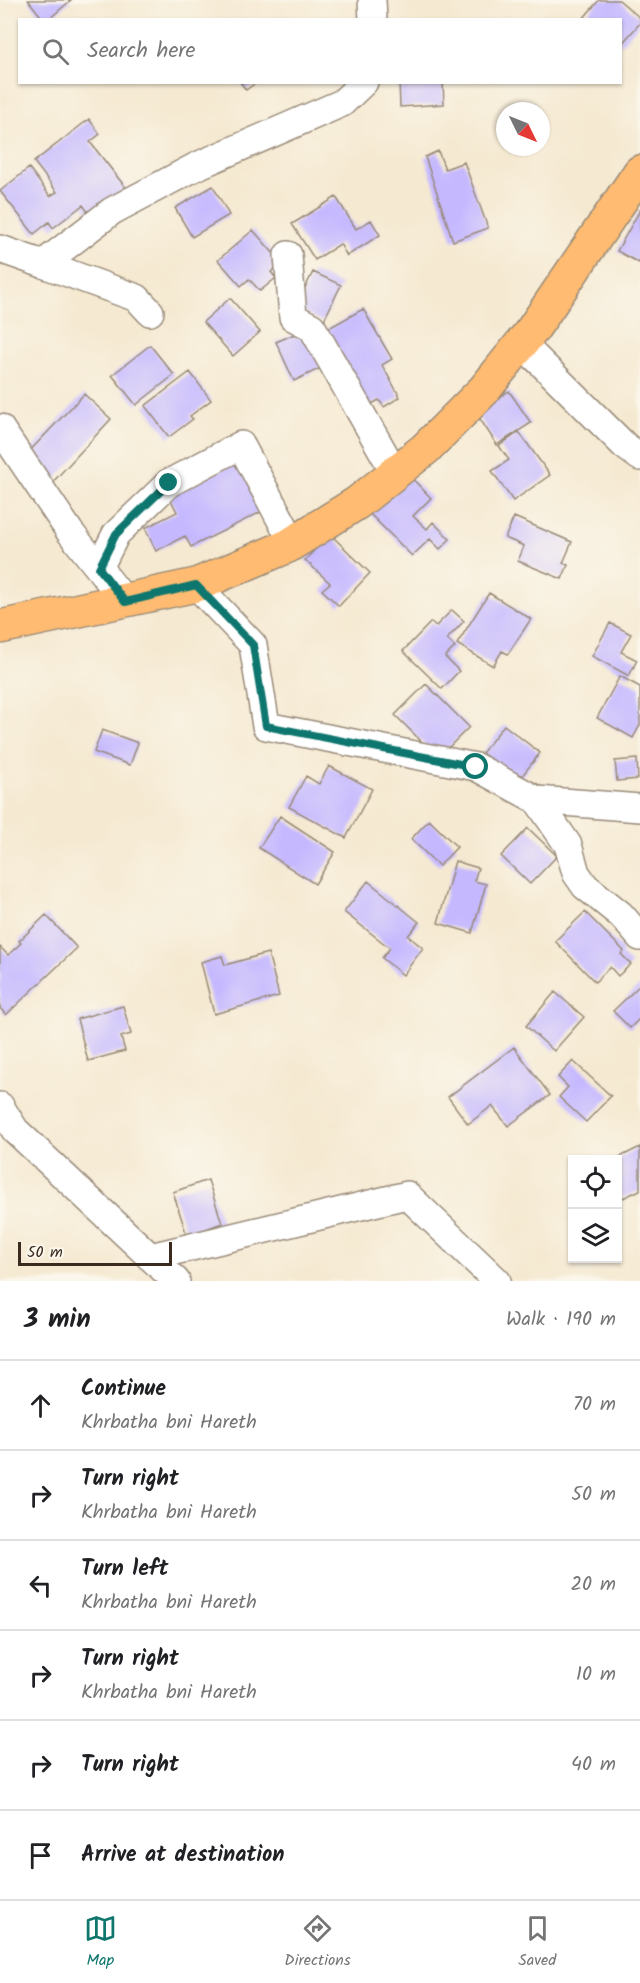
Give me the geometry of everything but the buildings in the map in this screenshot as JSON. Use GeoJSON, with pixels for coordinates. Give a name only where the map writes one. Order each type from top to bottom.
{"type":"FeatureCollection","features":[{"type":"Feature","properties":{"kind":"main road"},"geometry":{"type":"LineString","coordinates":[[0,627],[196,585],[293,543],[357,503],[425,449],[484,390],[534,330],[639,177]]}},
{"type":"Feature","properties":{"kind":"street"},"geometry":{"type":"LineString","coordinates":[[372,0],[373,18]]}},
{"type":"Feature","properties":{"kind":"street"},"geometry":{"type":"LineString","coordinates":[[43,264],[112,211],[197,166],[342,103],[362,84]]}},
{"type":"Feature","properties":{"kind":"street"},"geometry":{"type":"LineString","coordinates":[[2,254],[43,264],[137,298],[150,312]]}},
{"type":"Feature","properties":{"kind":"street"},"geometry":{"type":"LineString","coordinates":[[288,255],[292,317],[312,327],[395,473]]}},
{"type":"Feature","properties":{"kind":"street"},"geometry":{"type":"LineString","coordinates":[[522,344],[638,452]]}},
{"type":"Feature","properties":{"kind":"street"},"geometry":{"type":"LineString","coordinates":[[0,428],[70,532],[125,602]]}},
{"type":"Feature","properties":{"kind":"street"},"geometry":{"type":"LineString","coordinates":[[99,568],[116,534],[169,483],[241,445],[293,543]]}},
{"type":"Feature","properties":{"kind":"street"},"geometry":{"type":"LineString","coordinates":[[196,585],[253,645],[266,726],[476,767],[537,800],[640,808]]}},
{"type":"Feature","properties":{"kind":"street"},"geometry":{"type":"LineString","coordinates":[[537,800],[568,845],[576,873],[585,886],[621,915],[640,937]]}},
{"type":"Feature","properties":{"kind":"street"},"geometry":{"type":"LineString","coordinates":[[0,1106],[15,1130],[176,1281]]}},
{"type":"Feature","properties":{"kind":"street"},"geometry":{"type":"LineString","coordinates":[[150,1257],[407,1194],[497,1281]]}},
{"type":"Feature","properties":{"kind":"route"},"geometry":{"type":"LineString","coordinates":[[169,483],[116,534],[99,568],[125,602],[196,585],[253,645],[266,726],[476,767]]}}]}
